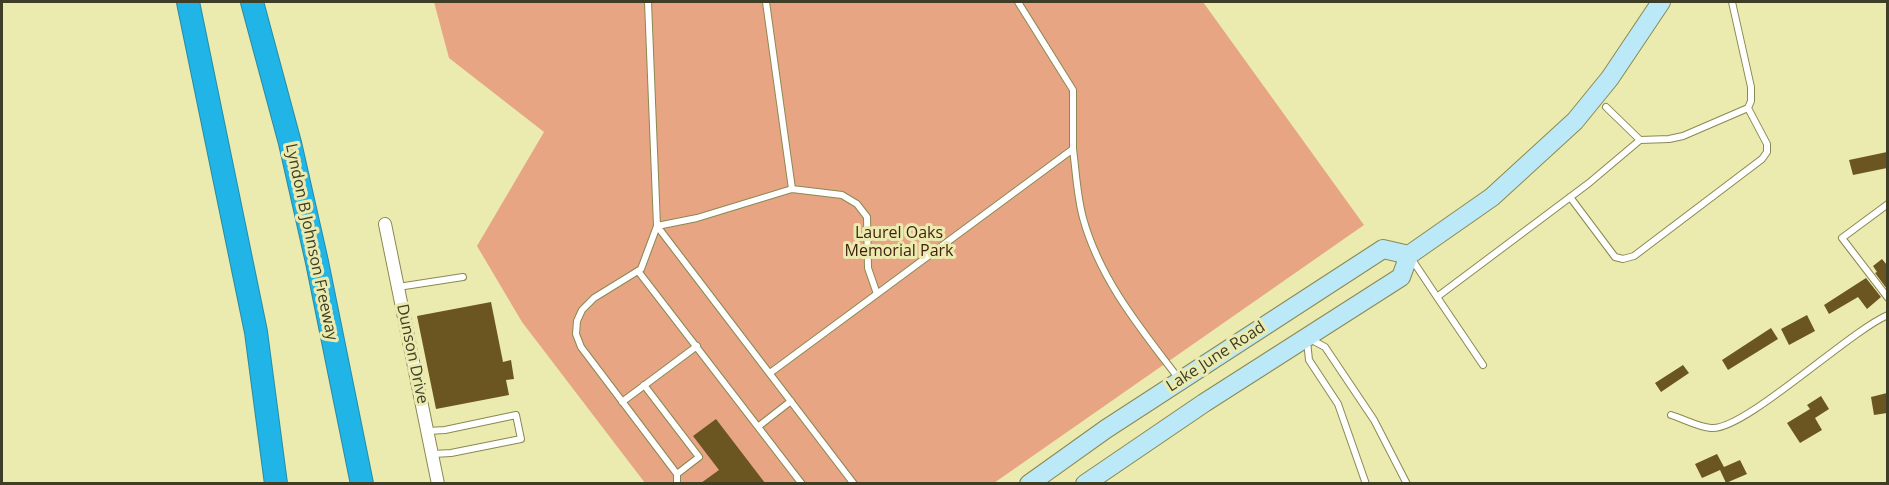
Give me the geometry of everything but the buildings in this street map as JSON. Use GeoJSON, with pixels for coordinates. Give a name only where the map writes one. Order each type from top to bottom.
{"type":"FeatureCollection","features":[{"type":"Feature","properties":{"kind":"highway"},"geometry":{"type":"LineString","coordinates":[[188,2],[256,332],[276,483]]}},
{"type":"Feature","properties":{"kind":"highway","name":"Lyndon B Johnson Freeway"},"geometry":{"type":"LineString","coordinates":[[252,2],[290,142],[362,483]]}},
{"type":"Feature","properties":{"kind":"highway"},"geometry":{"type":"LineString","coordinates":[[317,262],[377,483]]}},
{"type":"Feature","properties":{"kind":"main road","name":"Lake June Road"},"geometry":{"type":"LineString","coordinates":[[1085,483],[1204,403],[1401,277],[1409,255],[1492,197],[1575,121],[1610,78],[1661,2]]}},
{"type":"Feature","properties":{"kind":"main road","name":"Lake June Road"},"geometry":{"type":"LineString","coordinates":[[1029,483],[1106,429],[1383,249],[1409,255]]}},
{"type":"Feature","properties":{"kind":"main road"},"geometry":{"type":"LineString","coordinates":[[1288,310],[1306,338]]}},
{"type":"Feature","properties":{"kind":"street","name":"Dunson Drive"},"geometry":{"type":"LineString","coordinates":[[385,224],[438,483]]}},
{"type":"Feature","properties":{"kind":"lane"},"geometry":{"type":"LineString","coordinates":[[648,2],[657,226],[641,269],[594,298],[582,310],[577,321],[576,334],[581,347],[677,474],[678,483]]}},
{"type":"Feature","properties":{"kind":"lane"},"geometry":{"type":"LineString","coordinates":[[766,2],[792,189]]}},
{"type":"Feature","properties":{"kind":"lane"},"geometry":{"type":"LineString","coordinates":[[1018,2],[1073,90],[1073,149],[1083,217],[1098,258],[1120,300],[1180,381]]}},
{"type":"Feature","properties":{"kind":"lane"},"geometry":{"type":"LineString","coordinates":[[1437,297],[1570,197],[1640,140],[1683,136],[1748,108],[1752,87],[1732,2]]}},
{"type":"Feature","properties":{"kind":"lane"},"geometry":{"type":"LineString","coordinates":[[1606,107],[1640,140]]}},
{"type":"Feature","properties":{"kind":"lane"},"geometry":{"type":"LineString","coordinates":[[1570,197],[1615,257],[1623,259],[1634,256],[1752,167],[1767,152],[1766,140],[1748,108]]}},
{"type":"Feature","properties":{"kind":"lane"},"geometry":{"type":"LineString","coordinates":[[770,373],[1073,149]]}},
{"type":"Feature","properties":{"kind":"lane"},"geometry":{"type":"LineString","coordinates":[[657,226],[697,218],[792,189],[842,195],[857,204],[867,217],[868,268],[878,294]]}},
{"type":"Feature","properties":{"kind":"lane"},"geometry":{"type":"LineString","coordinates":[[1887,204],[1842,238],[1887,298]]}},
{"type":"Feature","properties":{"kind":"lane"},"geometry":{"type":"LineString","coordinates":[[657,226],[854,483]]}},
{"type":"Feature","properties":{"kind":"lane"},"geometry":{"type":"LineString","coordinates":[[1409,255],[1483,365]]}},
{"type":"Feature","properties":{"kind":"lane"},"geometry":{"type":"LineString","coordinates":[[638,271],[802,483]]}},
{"type":"Feature","properties":{"kind":"lane"},"geometry":{"type":"LineString","coordinates":[[398,287],[464,277]]}},
{"type":"Feature","properties":{"kind":"lane"},"geometry":{"type":"LineString","coordinates":[[1671,415],[1711,428],[1736,421],[1858,333],[1887,315]]}},
{"type":"Feature","properties":{"kind":"lane"},"geometry":{"type":"LineString","coordinates":[[1306,338],[1309,360],[1338,404],[1366,483]]}},
{"type":"Feature","properties":{"kind":"lane"},"geometry":{"type":"LineString","coordinates":[[1306,338],[1325,346],[1374,420],[1407,483]]}},
{"type":"Feature","properties":{"kind":"lane"},"geometry":{"type":"LineString","coordinates":[[622,402],[697,346]]}},
{"type":"Feature","properties":{"kind":"lane"},"geometry":{"type":"LineString","coordinates":[[644,385],[699,457],[677,474]]}},
{"type":"Feature","properties":{"kind":"lane"},"geometry":{"type":"LineString","coordinates":[[759,426],[791,401]]}},
{"type":"Feature","properties":{"kind":"lane"},"geometry":{"type":"LineString","coordinates":[[428,431],[445,430],[516,415],[521,439],[451,453],[433,454]]}},
{"type":"Feature","properties":{"kind":"green space","name":"Laurel Oaks Memorial Park"},"geometry":{"type":"Polygon","coordinates":[[[434,2],[1203,2],[1364,225],[994,483],[645,483],[522,322],[477,246],[544,132],[449,58],[434,2]]]}}]}
